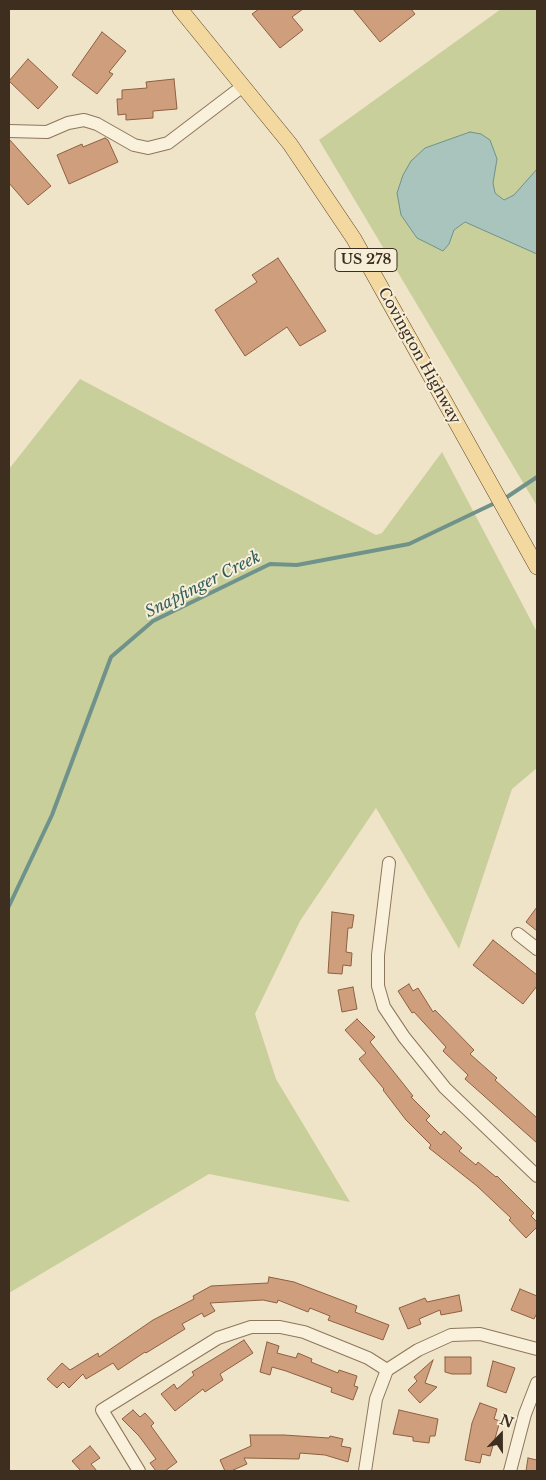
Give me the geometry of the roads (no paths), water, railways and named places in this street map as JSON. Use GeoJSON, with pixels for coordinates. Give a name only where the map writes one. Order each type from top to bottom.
{"type":"FeatureCollection","features":[{"type":"Feature","properties":{"kind":"main road","name":"Covington Highway"},"geometry":{"type":"LineString","coordinates":[[180,9],[290,144],[354,239],[537,567]]}},
{"type":"Feature","properties":{"kind":"street"},"geometry":{"type":"LineString","coordinates":[[9,131],[47,132],[68,123],[84,120],[97,124],[134,145],[148,148],[168,143],[243,86]]}},
{"type":"Feature","properties":{"kind":"street"},"geometry":{"type":"LineString","coordinates":[[389,863],[378,955],[378,986],[384,1007],[404,1037],[445,1088],[537,1176]]}},
{"type":"Feature","properties":{"kind":"street"},"geometry":{"type":"LineString","coordinates":[[518,934],[537,949]]}},
{"type":"Feature","properties":{"kind":"street"},"geometry":{"type":"LineString","coordinates":[[140,1471],[102,1410],[218,1338],[250,1326],[280,1327],[304,1332],[368,1358],[387,1370]]}},
{"type":"Feature","properties":{"kind":"street"},"geometry":{"type":"LineString","coordinates":[[365,1471],[376,1399],[387,1370],[418,1350],[451,1335],[480,1334],[537,1349]]}},
{"type":"Feature","properties":{"kind":"street"},"geometry":{"type":"LineString","coordinates":[[510,1471],[525,1414],[537,1383]]}},
{"type":"Feature","properties":{"kind":"water"},"geometry":{"type":"Polygon","coordinates":[[[470,132],[481,134],[490,140],[497,159],[493,183],[495,193],[504,200],[514,195],[537,169],[537,254],[465,222],[454,230],[449,244],[443,251],[417,238],[401,215],[397,193],[403,175],[411,161],[425,148],[470,132]]]}},
{"type":"Feature","properties":{"kind":"waterway","name":"Snapfinger Creek"},"geometry":{"type":"LineString","coordinates":[[504,499],[537,477]]}},
{"type":"Feature","properties":{"kind":"waterway","name":"Snapfinger Creek"},"geometry":{"type":"LineString","coordinates":[[9,906],[52,815],[111,657],[153,621],[270,564],[297,565],[409,544],[497,502]]}}]}
